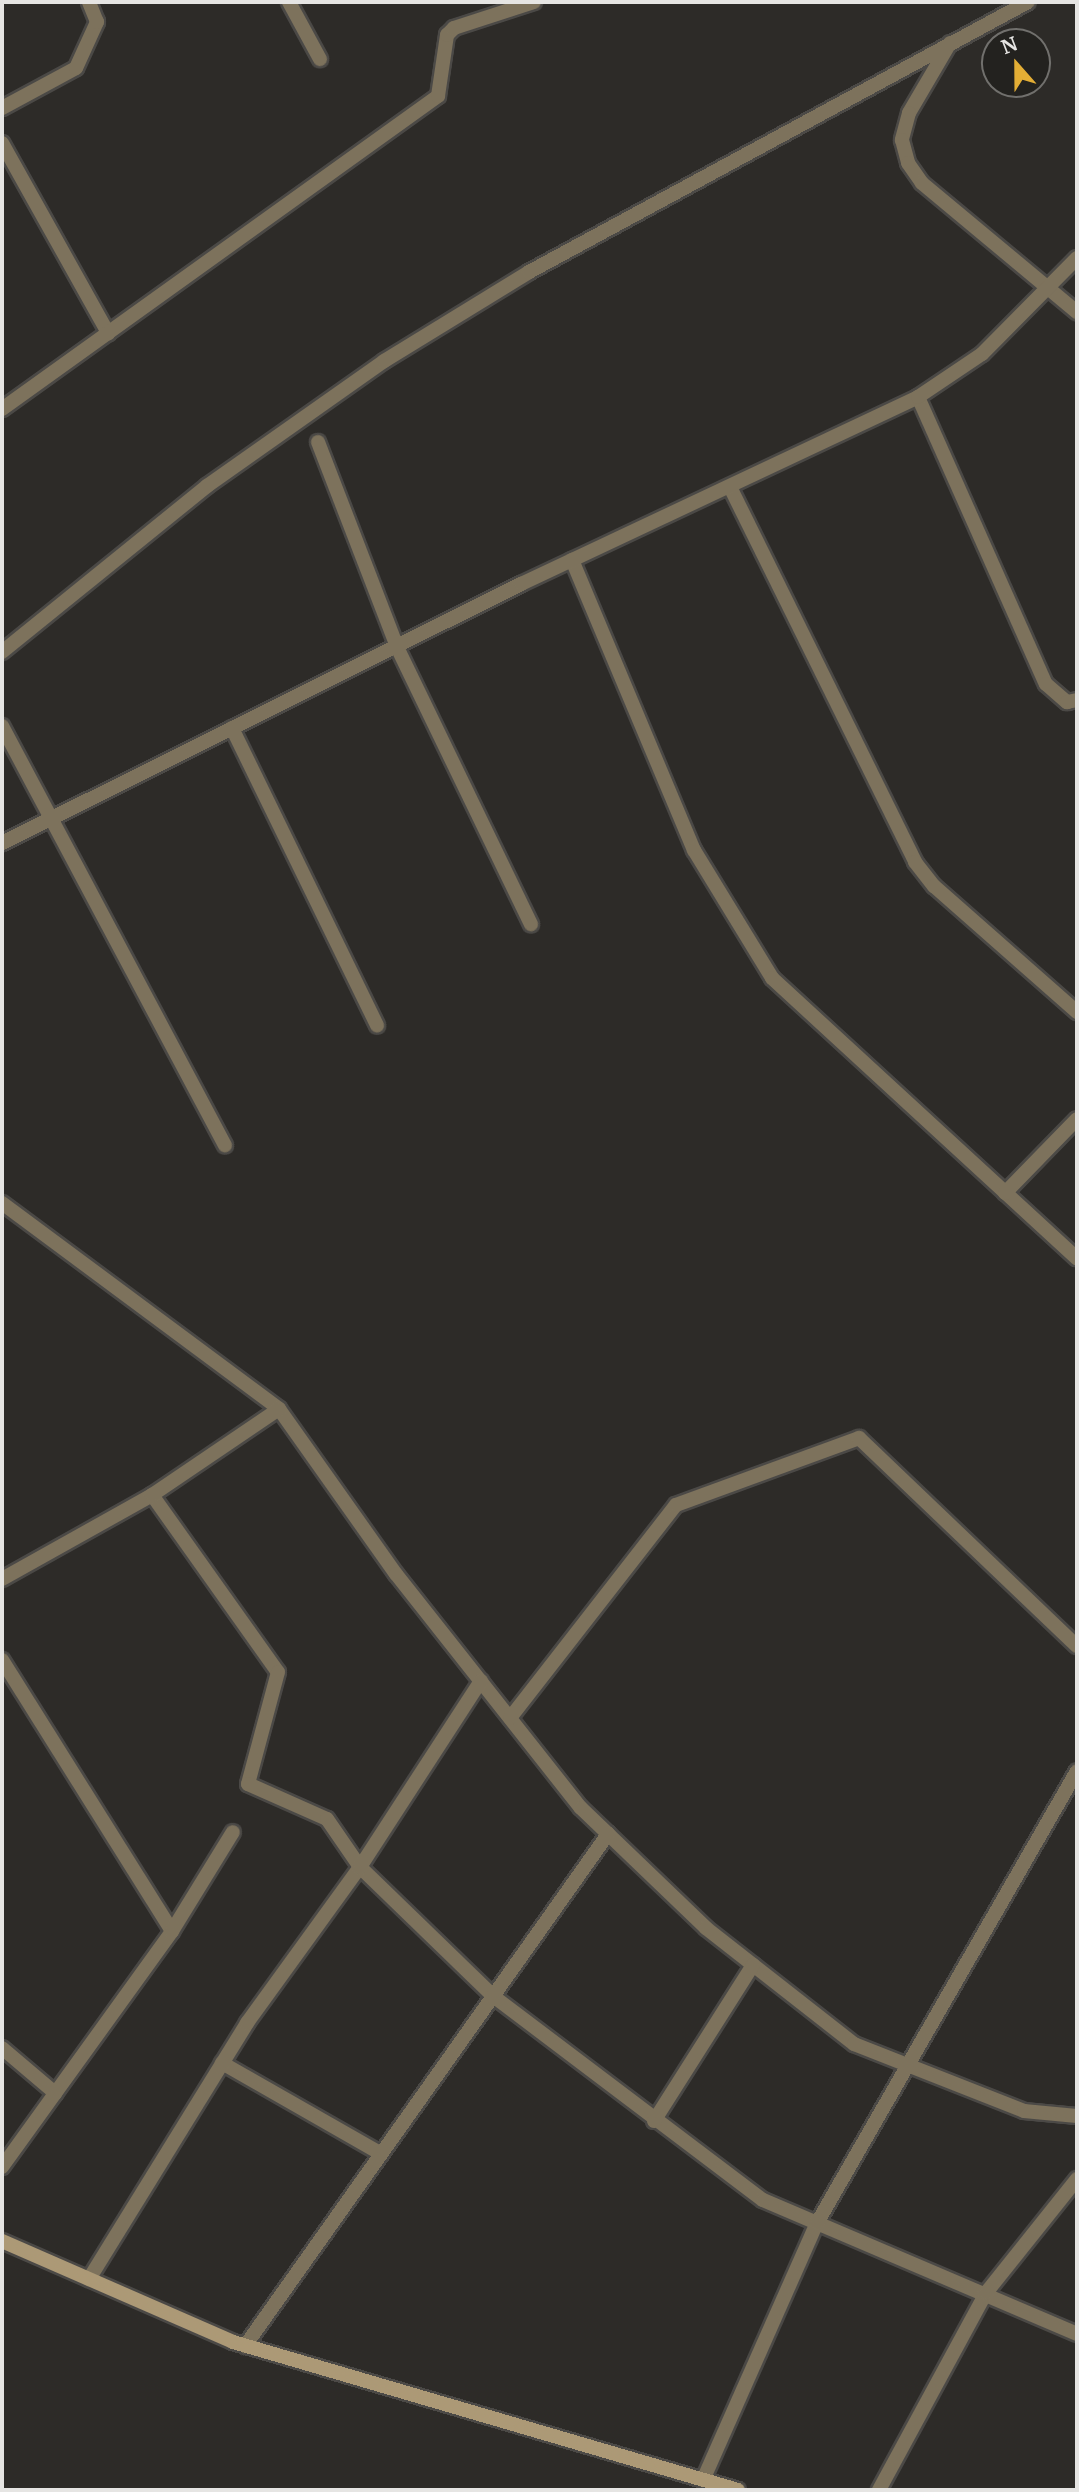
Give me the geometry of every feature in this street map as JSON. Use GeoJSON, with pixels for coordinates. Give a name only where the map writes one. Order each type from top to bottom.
{"type":"FeatureCollection","features":[{"type":"Feature","properties":{"kind":"main road"},"geometry":{"type":"LineString","coordinates":[[2,2241],[245,2346],[738,2490]]}},
{"type":"Feature","properties":{"kind":"street"},"geometry":{"type":"LineString","coordinates":[[2,108],[76,68],[97,22],[89,2]]}},
{"type":"Feature","properties":{"kind":"street"},"geometry":{"type":"LineString","coordinates":[[289,2],[320,59]]}},
{"type":"Feature","properties":{"kind":"street"},"geometry":{"type":"LineString","coordinates":[[2,408],[438,96],[447,35],[454,28],[534,2]]}},
{"type":"Feature","properties":{"kind":"street"},"geometry":{"type":"LineString","coordinates":[[2,652],[206,486],[384,361],[528,272],[1028,2]]}},
{"type":"Feature","properties":{"kind":"street"},"geometry":{"type":"LineString","coordinates":[[950,42],[909,113],[902,140],[908,163],[922,183],[1077,312]]}},
{"type":"Feature","properties":{"kind":"street"},"geometry":{"type":"LineString","coordinates":[[2,143],[108,333]]}},
{"type":"Feature","properties":{"kind":"street"},"geometry":{"type":"LineString","coordinates":[[2,843],[572,560],[918,397],[982,354],[1077,258]]}},
{"type":"Feature","properties":{"kind":"street"},"geometry":{"type":"LineString","coordinates":[[918,397],[1046,684],[1067,702],[1077,700]]}},
{"type":"Feature","properties":{"kind":"street"},"geometry":{"type":"LineString","coordinates":[[318,442],[397,646],[531,924]]}},
{"type":"Feature","properties":{"kind":"street"},"geometry":{"type":"LineString","coordinates":[[730,487],[915,862],[934,886],[1077,1012]]}},
{"type":"Feature","properties":{"kind":"street"},"geometry":{"type":"LineString","coordinates":[[572,560],[694,850],[772,978],[1077,1258]]}},
{"type":"Feature","properties":{"kind":"street"},"geometry":{"type":"LineString","coordinates":[[2,726],[54,817],[225,1145]]}},
{"type":"Feature","properties":{"kind":"street"},"geometry":{"type":"LineString","coordinates":[[232,728],[377,1025]]}},
{"type":"Feature","properties":{"kind":"street"},"geometry":{"type":"LineString","coordinates":[[1005,1193],[1077,1119]]}},
{"type":"Feature","properties":{"kind":"street"},"geometry":{"type":"LineString","coordinates":[[2,1203],[279,1409],[481,1681],[608,1834],[753,1965],[854,2044],[1024,2111],[1077,2116]]}},
{"type":"Feature","properties":{"kind":"street"},"geometry":{"type":"LineString","coordinates":[[2,1579],[152,1495],[279,1409]]}},
{"type":"Feature","properties":{"kind":"street"},"geometry":{"type":"LineString","coordinates":[[510,1718],[676,1505],[859,1438],[1077,1646]]}},
{"type":"Feature","properties":{"kind":"street"},"geometry":{"type":"LineString","coordinates":[[152,1495],[278,1672],[248,1784],[327,1819],[360,1867],[493,1996],[654,2121],[763,2200],[1077,2334]]}},
{"type":"Feature","properties":{"kind":"street"},"geometry":{"type":"LineString","coordinates":[[2,1660],[172,1931]]}},
{"type":"Feature","properties":{"kind":"street"},"geometry":{"type":"LineString","coordinates":[[89,2279],[222,2063],[360,1867],[481,1681]]}},
{"type":"Feature","properties":{"kind":"street"},"geometry":{"type":"LineString","coordinates":[[703,2480],[817,2223],[911,2066],[1077,1772]]}},
{"type":"Feature","properties":{"kind":"street"},"geometry":{"type":"LineString","coordinates":[[2,2167],[172,1931],[233,1832]]}},
{"type":"Feature","properties":{"kind":"street"},"geometry":{"type":"LineString","coordinates":[[245,2346],[379,2152],[608,1834]]}},
{"type":"Feature","properties":{"kind":"street"},"geometry":{"type":"LineString","coordinates":[[654,2121],[753,1965]]}},
{"type":"Feature","properties":{"kind":"street"},"geometry":{"type":"LineString","coordinates":[[2,2048],[55,2093]]}},
{"type":"Feature","properties":{"kind":"street"},"geometry":{"type":"LineString","coordinates":[[222,2063],[379,2152]]}},
{"type":"Feature","properties":{"kind":"street"},"geometry":{"type":"LineString","coordinates":[[879,2490],[986,2293],[1077,2179]]}}]}
